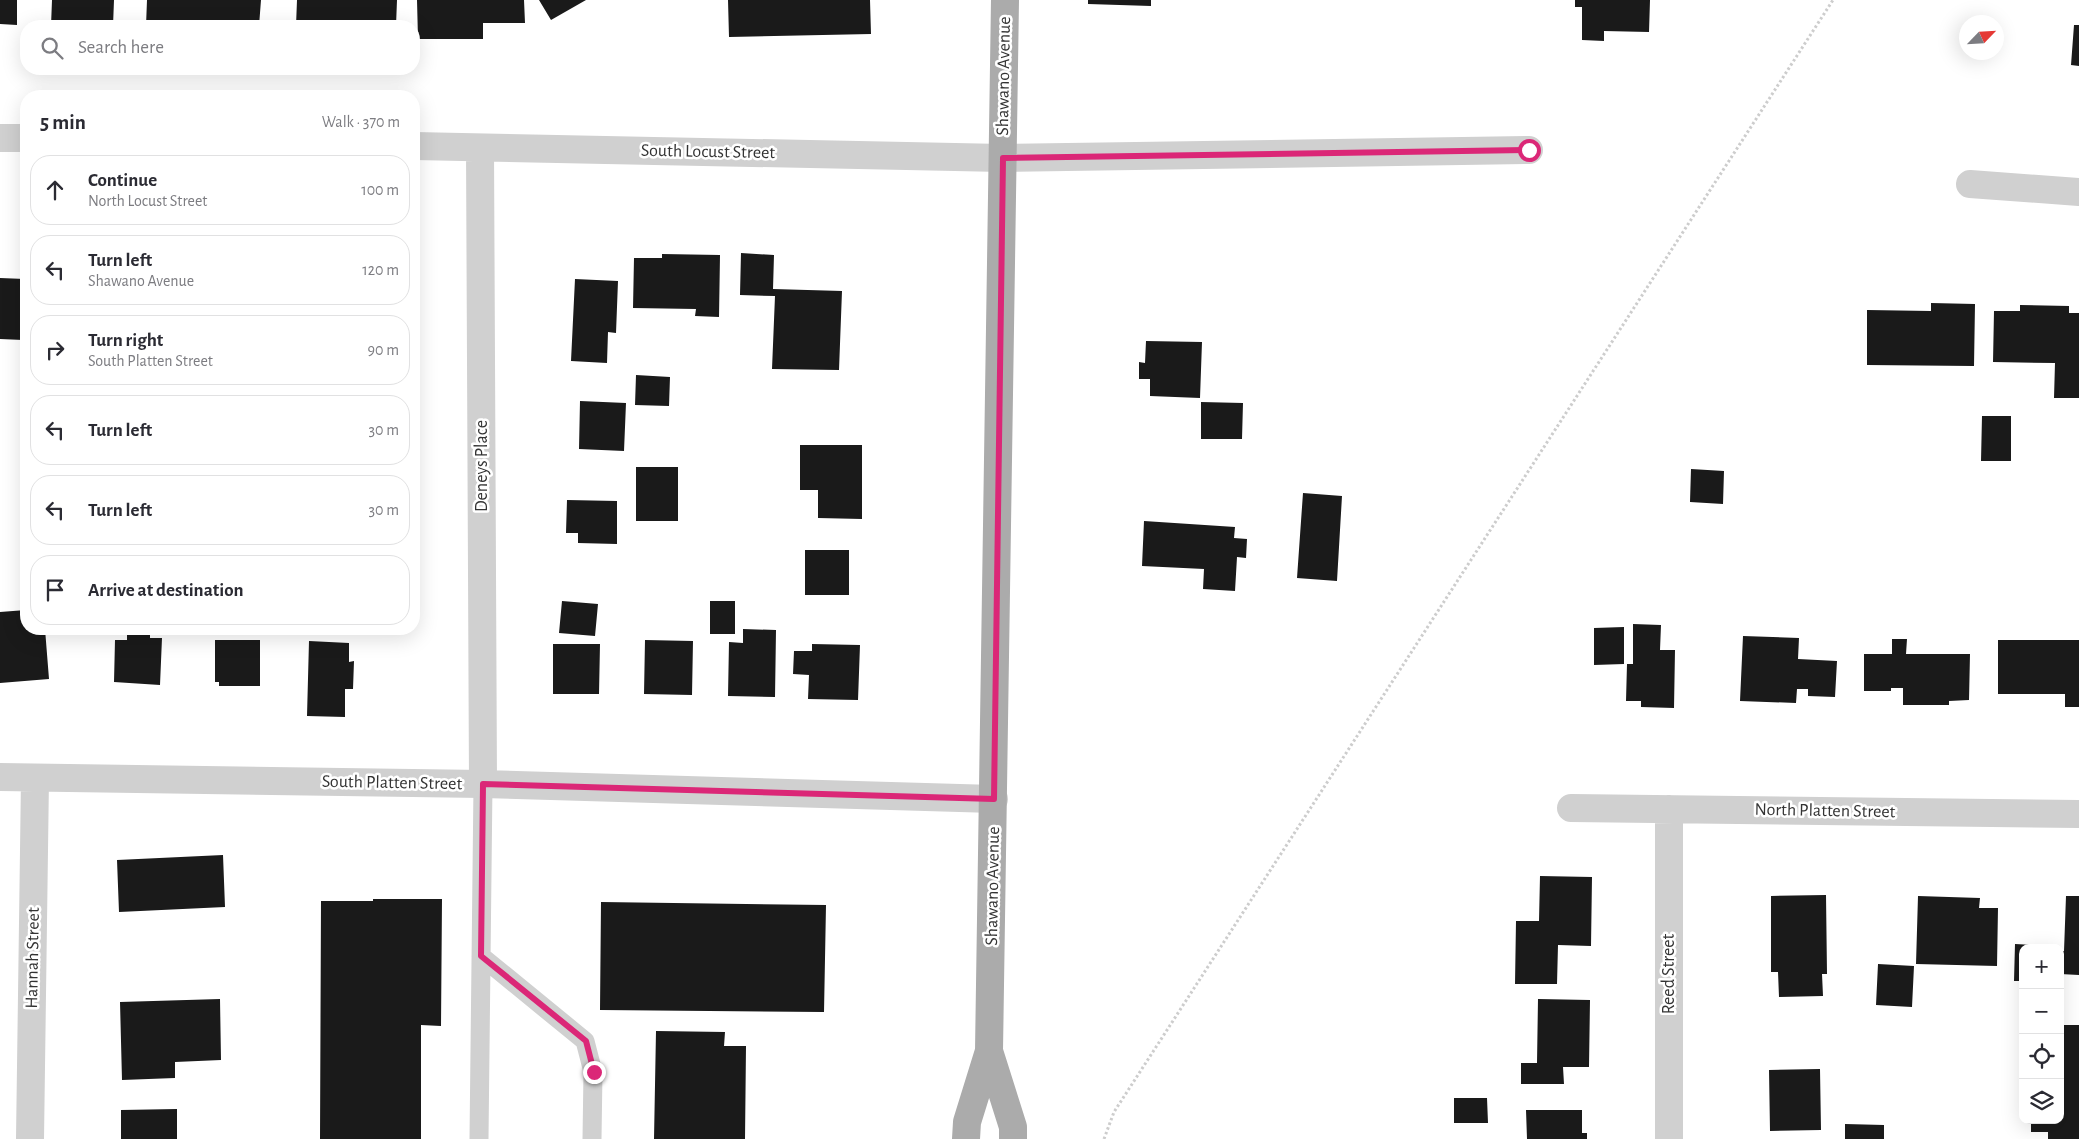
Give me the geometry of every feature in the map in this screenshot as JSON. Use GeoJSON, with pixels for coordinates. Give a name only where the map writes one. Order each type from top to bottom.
{"type":"FeatureCollection","features":[{"type":"Feature","properties":{"kind":"main road","name":"Shawano Avenue"},"geometry":{"type":"LineString","coordinates":[[966,1139],[968,1122],[990,1051],[1005,0]]}},
{"type":"Feature","properties":{"kind":"main road","name":"Shawano Avenue"},"geometry":{"type":"LineString","coordinates":[[990,1051],[1013,1127],[1013,1139]]}},
{"type":"Feature","properties":{"kind":"street"},"geometry":{"type":"LineString","coordinates":[[0,138],[20,138]]}},
{"type":"Feature","properties":{"kind":"street","name":"South Locust Street"},"geometry":{"type":"LineString","coordinates":[[420,146],[1003,158],[1529,150]]}},
{"type":"Feature","properties":{"kind":"street","name":"Deneys Place"},"geometry":{"type":"LineString","coordinates":[[480,148],[483,784]]}},
{"type":"Feature","properties":{"kind":"street"},"geometry":{"type":"LineString","coordinates":[[1970,184],[2079,192]]}},
{"type":"Feature","properties":{"kind":"street","name":"South Platten Street"},"geometry":{"type":"LineString","coordinates":[[0,777],[483,784],[994,799]]}},
{"type":"Feature","properties":{"kind":"street","name":"Hannah Street"},"geometry":{"type":"LineString","coordinates":[[30,1139],[36,778]]}},
{"type":"Feature","properties":{"kind":"street","name":"North Platten Street"},"geometry":{"type":"LineString","coordinates":[[1571,808],[2079,814]]}},
{"type":"Feature","properties":{"kind":"street","name":"Reed Street"},"geometry":{"type":"LineString","coordinates":[[1669,809],[1669,1139]]}},
{"type":"Feature","properties":{"kind":"lane"},"geometry":{"type":"LineString","coordinates":[[479,1139],[483,784]]}},
{"type":"Feature","properties":{"kind":"lane"},"geometry":{"type":"LineString","coordinates":[[481,956],[586,1041],[594,1072],[592,1139]]}},
{"type":"Feature","properties":{"kind":"path"},"geometry":{"type":"LineString","coordinates":[[1104,1139],[1114,1112],[1833,0]]}},
{"type":"Feature","properties":{"kind":"building"},"geometry":{"type":"Polygon","coordinates":[[[0,0],[17,0],[17,25],[0,24],[0,0]]]}},
{"type":"Feature","properties":{"kind":"building"},"geometry":{"type":"Polygon","coordinates":[[[52,0],[114,0],[113,20],[51,20],[52,0]]]}},
{"type":"Feature","properties":{"kind":"building"},"geometry":{"type":"Polygon","coordinates":[[[147,0],[261,0],[259,20],[146,20],[147,0]]]}},
{"type":"Feature","properties":{"kind":"building"},"geometry":{"type":"Polygon","coordinates":[[[297,0],[397,0],[396,20],[296,20],[297,0]]]}},
{"type":"Feature","properties":{"kind":"building"},"geometry":{"type":"Polygon","coordinates":[[[417,0],[524,0],[525,23],[483,23],[483,39],[420,39],[420,20],[418,20],[417,0]]]}},
{"type":"Feature","properties":{"kind":"building"},"geometry":{"type":"Polygon","coordinates":[[[539,0],[586,0],[551,20],[539,0]]]}},
{"type":"Feature","properties":{"kind":"building"},"geometry":{"type":"Polygon","coordinates":[[[728,0],[870,0],[871,34],[729,37],[728,0]]]}},
{"type":"Feature","properties":{"kind":"building"},"geometry":{"type":"Polygon","coordinates":[[[1088,0],[1151,0],[1151,6],[1088,4],[1088,0]]]}},
{"type":"Feature","properties":{"kind":"building"},"geometry":{"type":"Polygon","coordinates":[[[1575,0],[1650,0],[1649,32],[1604,31],[1604,41],[1582,40],[1582,7],[1575,7],[1575,0]]]}},
{"type":"Feature","properties":{"kind":"building"},"geometry":{"type":"Polygon","coordinates":[[[2074,25],[2079,25],[2079,66],[2071,65],[2074,25]]]}},
{"type":"Feature","properties":{"kind":"building"},"geometry":{"type":"Polygon","coordinates":[[[741,253],[774,255],[773,289],[842,291],[839,370],[772,369],[775,296],[740,295],[741,253]]]}},
{"type":"Feature","properties":{"kind":"building"},"geometry":{"type":"Polygon","coordinates":[[[662,254],[720,255],[719,317],[695,316],[696,309],[633,308],[634,258],[662,258],[662,254]]]}},
{"type":"Feature","properties":{"kind":"building"},"geometry":{"type":"Polygon","coordinates":[[[0,278],[20,279],[20,340],[0,339],[0,278]]]}},
{"type":"Feature","properties":{"kind":"building"},"geometry":{"type":"Polygon","coordinates":[[[575,279],[618,281],[616,333],[608,332],[607,363],[571,361],[575,279]]]}},
{"type":"Feature","properties":{"kind":"building"},"geometry":{"type":"Polygon","coordinates":[[[1931,303],[1975,304],[1974,366],[1867,365],[1867,310],[1931,311],[1931,303]]]}},
{"type":"Feature","properties":{"kind":"building"},"geometry":{"type":"Polygon","coordinates":[[[2020,305],[2069,306],[2069,313],[2079,313],[2079,398],[2054,398],[2055,363],[1993,362],[1994,311],[2020,311],[2020,305]]]}},
{"type":"Feature","properties":{"kind":"building"},"geometry":{"type":"Polygon","coordinates":[[[1146,341],[1202,342],[1200,398],[1150,396],[1150,379],[1139,379],[1139,362],[1145,363],[1146,341]]]}},
{"type":"Feature","properties":{"kind":"building"},"geometry":{"type":"Polygon","coordinates":[[[636,375],[670,377],[669,406],[635,405],[636,375]]]}},
{"type":"Feature","properties":{"kind":"building"},"geometry":{"type":"Polygon","coordinates":[[[580,401],[626,403],[624,451],[579,449],[580,401]]]}},
{"type":"Feature","properties":{"kind":"building"},"geometry":{"type":"Polygon","coordinates":[[[1201,402],[1243,403],[1242,439],[1201,439],[1201,402]]]}},
{"type":"Feature","properties":{"kind":"building"},"geometry":{"type":"Polygon","coordinates":[[[1982,416],[2011,416],[2011,461],[1981,461],[1982,416]]]}},
{"type":"Feature","properties":{"kind":"building"},"geometry":{"type":"Polygon","coordinates":[[[800,445],[862,445],[862,519],[818,518],[818,490],[800,490],[800,445]]]}},
{"type":"Feature","properties":{"kind":"building"},"geometry":{"type":"Polygon","coordinates":[[[636,467],[678,467],[678,521],[636,521],[636,467]]]}},
{"type":"Feature","properties":{"kind":"building"},"geometry":{"type":"Polygon","coordinates":[[[1691,469],[1724,471],[1723,504],[1690,502],[1691,469]]]}},
{"type":"Feature","properties":{"kind":"building"},"geometry":{"type":"Polygon","coordinates":[[[1303,493],[1342,496],[1337,581],[1297,578],[1303,493]]]}},
{"type":"Feature","properties":{"kind":"building"},"geometry":{"type":"Polygon","coordinates":[[[567,500],[617,501],[617,544],[578,543],[578,533],[566,533],[567,500]]]}},
{"type":"Feature","properties":{"kind":"building"},"geometry":{"type":"Polygon","coordinates":[[[1144,521],[1235,527],[1234,538],[1247,539],[1246,558],[1237,557],[1235,591],[1203,589],[1204,569],[1142,566],[1144,521]]]}},
{"type":"Feature","properties":{"kind":"building"},"geometry":{"type":"Polygon","coordinates":[[[805,550],[849,550],[849,595],[805,595],[805,550]]]}},
{"type":"Feature","properties":{"kind":"building"},"geometry":{"type":"Polygon","coordinates":[[[562,601],[598,604],[595,636],[559,633],[562,601]]]}},
{"type":"Feature","properties":{"kind":"building"},"geometry":{"type":"Polygon","coordinates":[[[710,601],[735,601],[735,634],[710,634],[710,601]]]}},
{"type":"Feature","properties":{"kind":"building"},"geometry":{"type":"Polygon","coordinates":[[[20,610],[20,635],[45,635],[49,679],[0,683],[0,612],[20,610]]]}},
{"type":"Feature","properties":{"kind":"building"},"geometry":{"type":"Polygon","coordinates":[[[1633,624],[1661,625],[1660,650],[1675,650],[1674,708],[1641,707],[1641,701],[1626,701],[1627,664],[1633,664],[1633,624]]]}},
{"type":"Feature","properties":{"kind":"building"},"geometry":{"type":"Polygon","coordinates":[[[1624,627],[1624,664],[1594,665],[1594,628],[1624,627]]]}},
{"type":"Feature","properties":{"kind":"building"},"geometry":{"type":"Polygon","coordinates":[[[743,629],[776,630],[775,697],[728,696],[729,642],[743,643],[743,629]]]}},
{"type":"Feature","properties":{"kind":"building"},"geometry":{"type":"Polygon","coordinates":[[[127,635],[150,635],[150,638],[162,638],[160,685],[114,682],[115,640],[127,640],[127,635]]]}},
{"type":"Feature","properties":{"kind":"building"},"geometry":{"type":"Polygon","coordinates":[[[1743,636],[1799,638],[1798,659],[1837,661],[1835,697],[1808,696],[1808,689],[1797,689],[1796,703],[1740,701],[1743,636]]]}},
{"type":"Feature","properties":{"kind":"building"},"geometry":{"type":"Polygon","coordinates":[[[1892,639],[1907,639],[1906,654],[1970,654],[1969,700],[1949,701],[1949,705],[1903,705],[1903,688],[1891,688],[1891,691],[1864,691],[1864,654],[1892,654],[1892,639]]]}},
{"type":"Feature","properties":{"kind":"building"},"geometry":{"type":"Polygon","coordinates":[[[215,640],[260,640],[260,686],[219,686],[219,682],[215,682],[215,640]]]}},
{"type":"Feature","properties":{"kind":"building"},"geometry":{"type":"Polygon","coordinates":[[[645,640],[693,641],[692,695],[644,694],[645,640]]]}},
{"type":"Feature","properties":{"kind":"building"},"geometry":{"type":"Polygon","coordinates":[[[1998,640],[2079,640],[2079,707],[2065,707],[2065,694],[1998,694],[1998,640]]]}},
{"type":"Feature","properties":{"kind":"building"},"geometry":{"type":"Polygon","coordinates":[[[309,641],[349,643],[349,662],[354,661],[353,689],[345,689],[345,717],[307,716],[309,641]]]}},
{"type":"Feature","properties":{"kind":"building"},"geometry":{"type":"Polygon","coordinates":[[[553,644],[600,644],[599,694],[553,694],[553,644]]]}},
{"type":"Feature","properties":{"kind":"building"},"geometry":{"type":"Polygon","coordinates":[[[812,644],[860,645],[858,700],[808,699],[809,675],[793,674],[794,651],[812,651],[812,644]]]}},
{"type":"Feature","properties":{"kind":"building"},"geometry":{"type":"Polygon","coordinates":[[[223,855],[225,907],[119,912],[117,860],[223,855]]]}},
{"type":"Feature","properties":{"kind":"building"},"geometry":{"type":"Polygon","coordinates":[[[1540,876],[1592,877],[1591,946],[1558,945],[1557,984],[1515,984],[1516,921],[1539,921],[1540,876]]]}},
{"type":"Feature","properties":{"kind":"building"},"geometry":{"type":"Polygon","coordinates":[[[1826,895],[1827,974],[1822,974],[1823,996],[1779,997],[1778,972],[1771,972],[1771,896],[1826,895]]]}},
{"type":"Feature","properties":{"kind":"building"},"geometry":{"type":"Polygon","coordinates":[[[1918,896],[1980,898],[1979,908],[1998,908],[1997,966],[1916,964],[1918,896]]]}},
{"type":"Feature","properties":{"kind":"building"},"geometry":{"type":"Polygon","coordinates":[[[2066,896],[2079,896],[2079,975],[2064,974],[2066,896]]]}},
{"type":"Feature","properties":{"kind":"building"},"geometry":{"type":"Polygon","coordinates":[[[373,899],[442,899],[441,1026],[421,1025],[421,1139],[320,1139],[321,901],[373,901],[373,899]]]}},
{"type":"Feature","properties":{"kind":"building"},"geometry":{"type":"Polygon","coordinates":[[[601,902],[826,905],[824,1012],[600,1010],[601,902]]]}},
{"type":"Feature","properties":{"kind":"building"},"geometry":{"type":"Polygon","coordinates":[[[2015,944],[2019,944],[2019,981],[2014,981],[2015,944]]]}},
{"type":"Feature","properties":{"kind":"building"},"geometry":{"type":"Polygon","coordinates":[[[1878,964],[1914,966],[1912,1007],[1876,1005],[1878,964]]]}},
{"type":"Feature","properties":{"kind":"building"},"geometry":{"type":"Polygon","coordinates":[[[220,999],[221,1060],[175,1062],[175,1078],[122,1080],[120,1002],[220,999]]]}},
{"type":"Feature","properties":{"kind":"building"},"geometry":{"type":"Polygon","coordinates":[[[1538,999],[1590,1000],[1589,1067],[1563,1067],[1564,1084],[1521,1084],[1521,1063],[1537,1063],[1538,999]]]}},
{"type":"Feature","properties":{"kind":"building"},"geometry":{"type":"Polygon","coordinates":[[[2064,1025],[2079,1025],[2079,1139],[2048,1139],[2048,1132],[2031,1132],[2031,1124],[2064,1124],[2064,1025]]]}},
{"type":"Feature","properties":{"kind":"building"},"geometry":{"type":"Polygon","coordinates":[[[656,1031],[725,1032],[724,1046],[746,1046],[745,1139],[654,1139],[656,1031]]]}},
{"type":"Feature","properties":{"kind":"building"},"geometry":{"type":"Polygon","coordinates":[[[1820,1069],[1821,1130],[1770,1131],[1769,1070],[1820,1069]]]}},
{"type":"Feature","properties":{"kind":"building"},"geometry":{"type":"Polygon","coordinates":[[[1454,1098],[1487,1098],[1488,1123],[1454,1123],[1454,1098]]]}},
{"type":"Feature","properties":{"kind":"building"},"geometry":{"type":"Polygon","coordinates":[[[177,1109],[177,1139],[121,1139],[121,1110],[177,1109]]]}},
{"type":"Feature","properties":{"kind":"building"},"geometry":{"type":"Polygon","coordinates":[[[1526,1110],[1582,1110],[1582,1133],[1587,1133],[1587,1139],[1527,1139],[1526,1110]]]}},
{"type":"Feature","properties":{"kind":"building"},"geometry":{"type":"Polygon","coordinates":[[[1845,1124],[1884,1125],[1884,1139],[1845,1139],[1845,1124]]]}},
{"type":"Feature","properties":{"kind":"route"},"geometry":{"type":"LineString","coordinates":[[594,1072],[586,1041],[481,956],[483,784],[994,799],[1003,158],[1529,150]]}}]}
